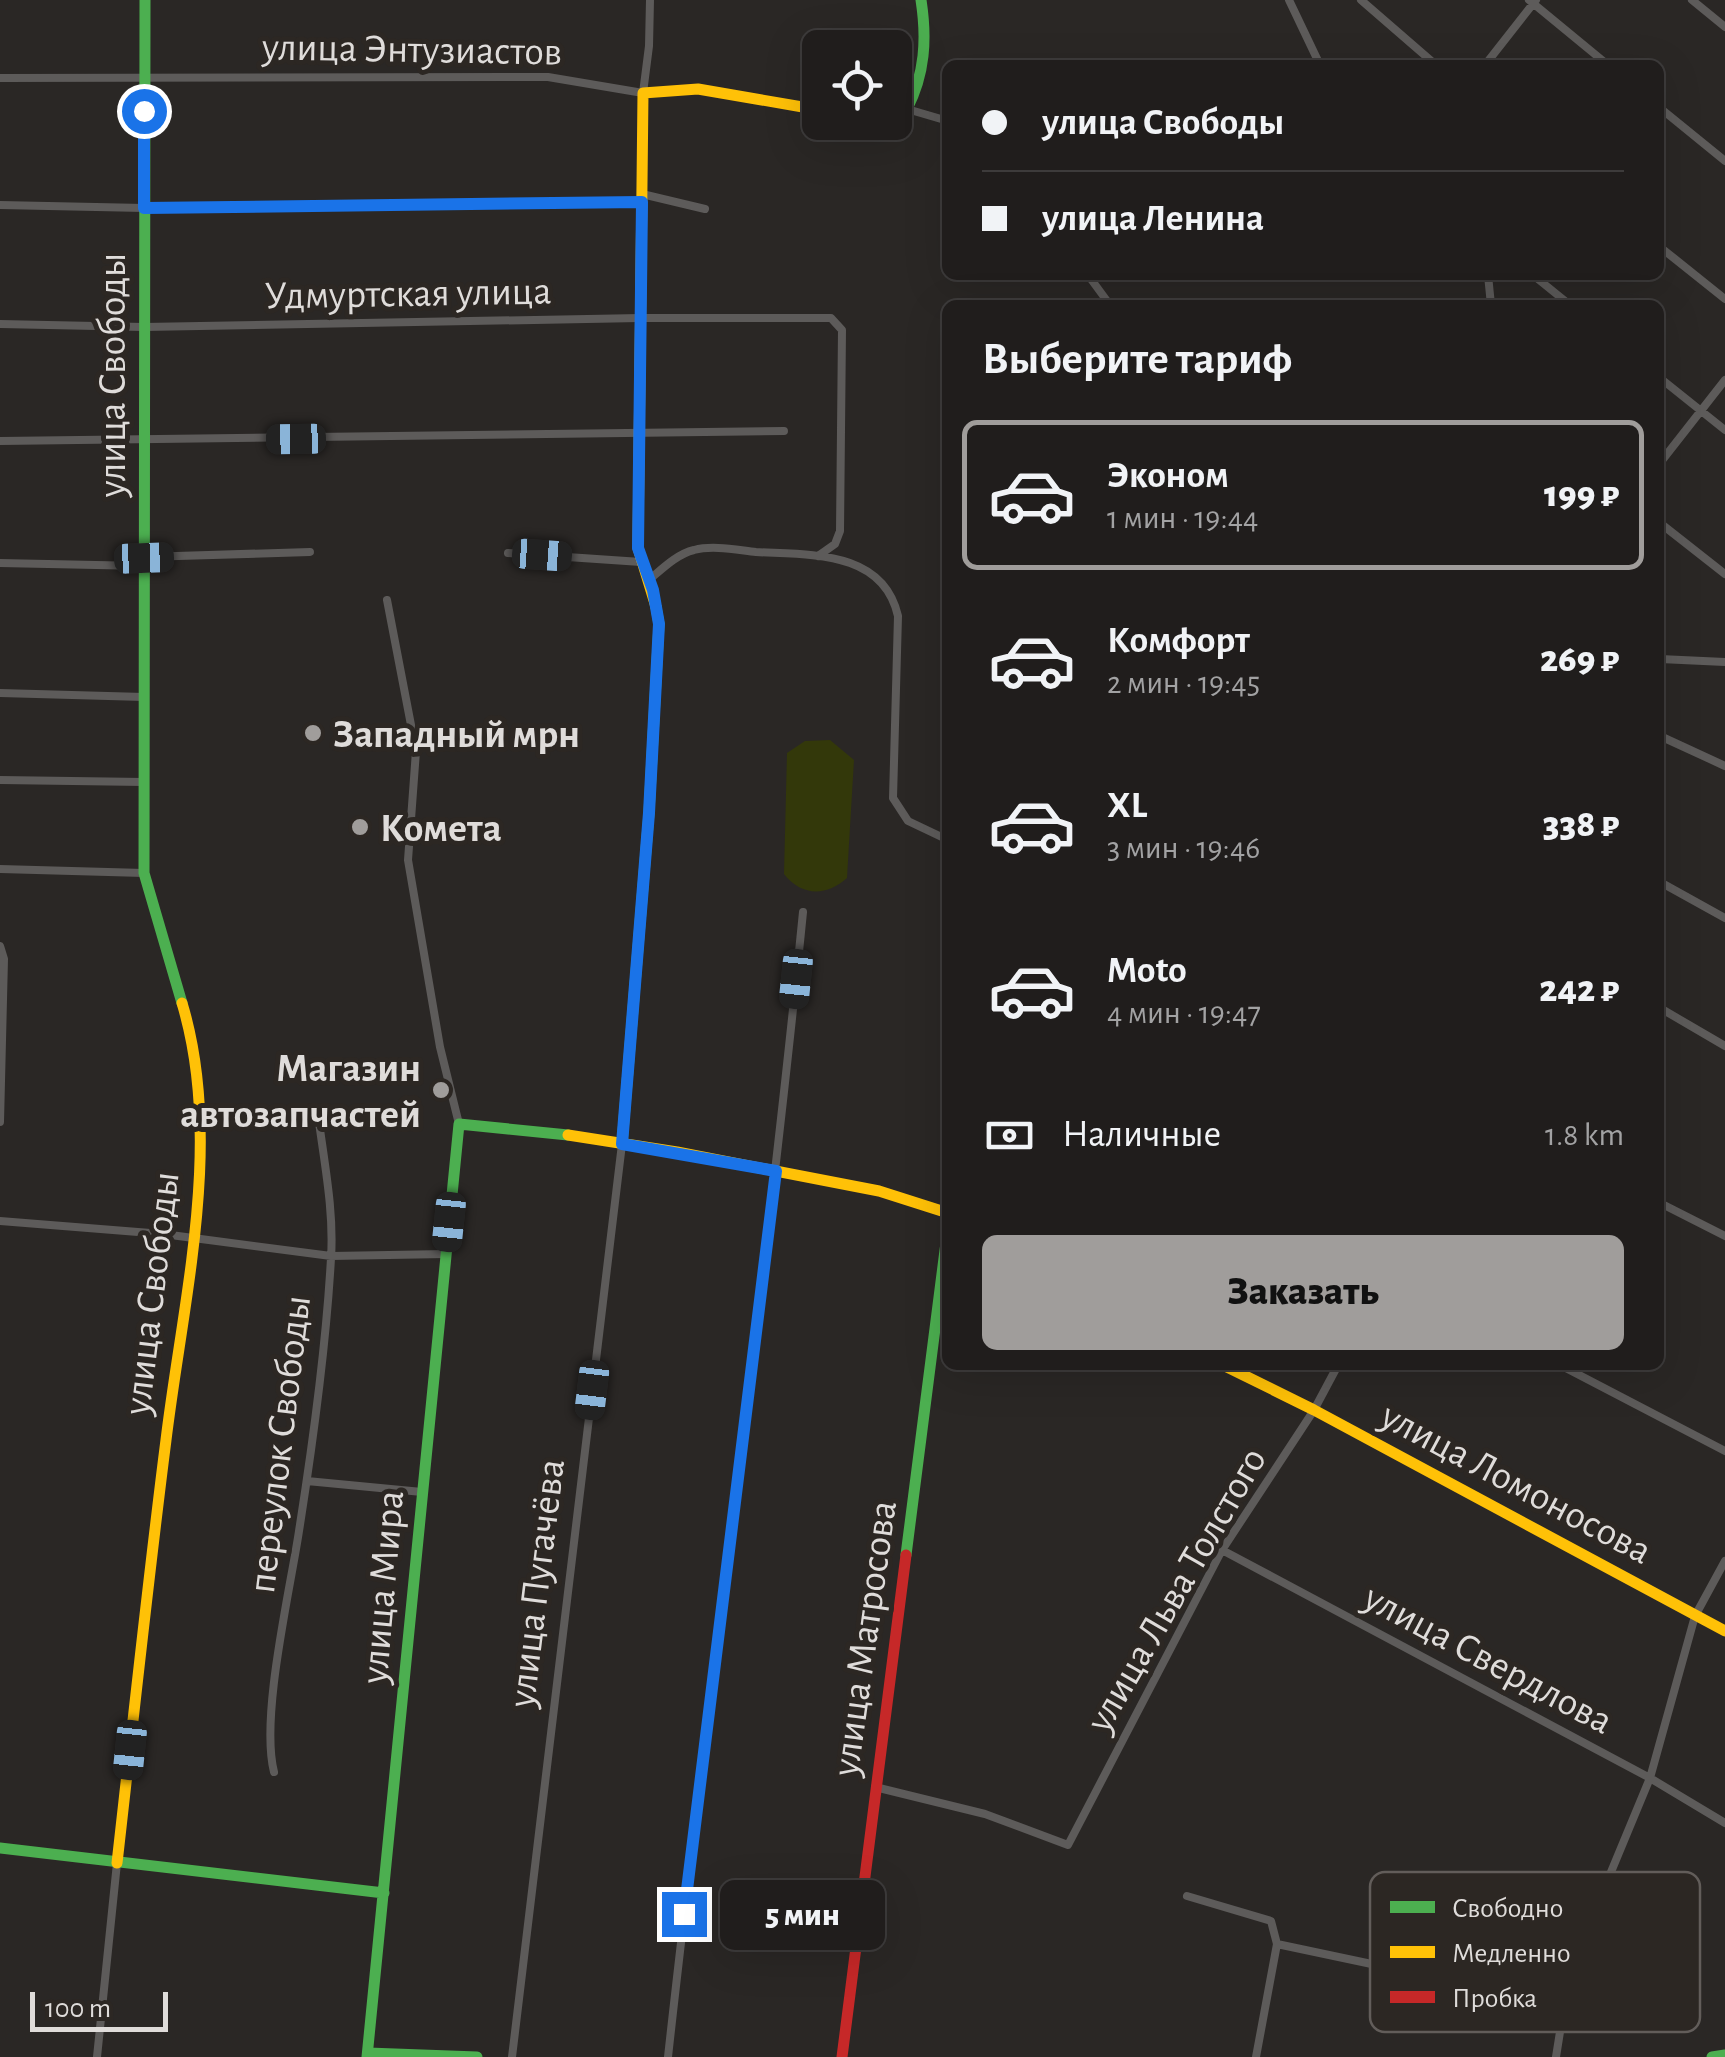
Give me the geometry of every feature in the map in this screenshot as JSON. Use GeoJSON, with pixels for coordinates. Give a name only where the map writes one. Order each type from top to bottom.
{"type":"FeatureCollection","features":[{"type":"Feature","properties":{"kind":"street","name":"улица Свободы"},"geometry":{"type":"LineString","coordinates":[[97,2057],[166,1437],[196,1240],[199,1144],[194,1042],[144,873],[144,0]]}},
{"type":"Feature","properties":{"kind":"street"},"geometry":{"type":"LineString","coordinates":[[508,553],[641,562],[638,548],[643,93],[650,0]]}},
{"type":"Feature","properties":{"kind":"street"},"geometry":{"type":"LineString","coordinates":[[912,94],[919,84],[924,60],[926,31],[921,0]]}},
{"type":"Feature","properties":{"kind":"street"},"geometry":{"type":"LineString","coordinates":[[1288,0],[1318,60]]}},
{"type":"Feature","properties":{"kind":"street"},"geometry":{"type":"LineString","coordinates":[[1361,0],[1430,60]]}},
{"type":"Feature","properties":{"kind":"street"},"geometry":{"type":"LineString","coordinates":[[1692,0],[1725,27]]}},
{"type":"Feature","properties":{"kind":"street"},"geometry":{"type":"LineString","coordinates":[[1488,60],[1532,1],[1602,60]]}},
{"type":"Feature","properties":{"kind":"street","name":"улица Энтузиастов"},"geometry":{"type":"LineString","coordinates":[[0,78],[548,77],[643,93],[698,90],[802,107]]}},
{"type":"Feature","properties":{"kind":"street"},"geometry":{"type":"LineString","coordinates":[[1664,111],[1725,161]]}},
{"type":"Feature","properties":{"kind":"street"},"geometry":{"type":"LineString","coordinates":[[912,113],[942,120]]}},
{"type":"Feature","properties":{"kind":"street"},"geometry":{"type":"LineString","coordinates":[[0,205],[144,208],[642,198],[706,209]]}},
{"type":"Feature","properties":{"kind":"street"},"geometry":{"type":"LineString","coordinates":[[1664,250],[1725,299]]}},
{"type":"Feature","properties":{"kind":"street"},"geometry":{"type":"LineString","coordinates":[[1539,280],[1564,300]]}},
{"type":"Feature","properties":{"kind":"street","name":"Удмуртская улица"},"geometry":{"type":"LineString","coordinates":[[0,324],[144,327],[831,318],[842,330],[840,531],[835,544],[818,556]]}},
{"type":"Feature","properties":{"kind":"street"},"geometry":{"type":"LineString","coordinates":[[1664,458],[1725,380]]}},
{"type":"Feature","properties":{"kind":"street"},"geometry":{"type":"LineString","coordinates":[[1664,381],[1725,430]]}},
{"type":"Feature","properties":{"kind":"street"},"geometry":{"type":"LineString","coordinates":[[0,441],[784,431]]}},
{"type":"Feature","properties":{"kind":"street"},"geometry":{"type":"LineString","coordinates":[[1664,526],[1725,574]]}},
{"type":"Feature","properties":{"kind":"street"},"geometry":{"type":"LineString","coordinates":[[649,580],[693,550],[839,558],[867,569],[886,586],[898,616],[891,787],[897,807],[908,821],[942,837]]}},
{"type":"Feature","properties":{"kind":"street"},"geometry":{"type":"LineString","coordinates":[[0,562],[144,562],[310,552]]}},
{"type":"Feature","properties":{"kind":"street","name":"улица Пугачёва"},"geometry":{"type":"LineString","coordinates":[[512,2057],[622,1144],[649,813],[659,624],[641,562]]}},
{"type":"Feature","properties":{"kind":"street"},"geometry":{"type":"LineString","coordinates":[[386,600],[416,752],[408,860],[440,1048],[459,1124],[548,1131],[776,1171],[915,1199],[942,1210]]}},
{"type":"Feature","properties":{"kind":"street"},"geometry":{"type":"LineString","coordinates":[[1664,659],[1725,662]]}},
{"type":"Feature","properties":{"kind":"street"},"geometry":{"type":"LineString","coordinates":[[0,693],[144,697]]}},
{"type":"Feature","properties":{"kind":"street"},"geometry":{"type":"LineString","coordinates":[[1664,738],[1725,766]]}},
{"type":"Feature","properties":{"kind":"street"},"geometry":{"type":"LineString","coordinates":[[0,780],[144,782]]}},
{"type":"Feature","properties":{"kind":"street"},"geometry":{"type":"LineString","coordinates":[[0,869],[144,873]]}},
{"type":"Feature","properties":{"kind":"street"},"geometry":{"type":"LineString","coordinates":[[1664,884],[1725,918]]}},
{"type":"Feature","properties":{"kind":"street"},"geometry":{"type":"LineString","coordinates":[[668,2057],[699,1770],[776,1171],[802,912]]}},
{"type":"Feature","properties":{"kind":"street"},"geometry":{"type":"LineString","coordinates":[[0,946],[4,959],[0,1122]]}},
{"type":"Feature","properties":{"kind":"street"},"geometry":{"type":"LineString","coordinates":[[1664,1010],[1725,1046]]}},
{"type":"Feature","properties":{"kind":"street","name":"переулок Свободы"},"geometry":{"type":"LineString","coordinates":[[274,1772],[270,1758],[276,1679],[306,1481],[331,1256],[319,1122]]}},
{"type":"Feature","properties":{"kind":"street","name":"улица Мира"},"geometry":{"type":"LineString","coordinates":[[368,2055],[459,1124]]}},
{"type":"Feature","properties":{"kind":"street"},"geometry":{"type":"LineString","coordinates":[[1664,1206],[1725,1236]]}},
{"type":"Feature","properties":{"kind":"street"},"geometry":{"type":"LineString","coordinates":[[0,1221],[150,1232],[331,1256],[446,1254]]}},
{"type":"Feature","properties":{"kind":"street","name":"улица Матросова"},"geometry":{"type":"LineString","coordinates":[[842,2057],[942,1307]]}},
{"type":"Feature","properties":{"kind":"street","name":"улица Ломоносова"},"geometry":{"type":"LineString","coordinates":[[1234,1370],[1725,1631]]}},
{"type":"Feature","properties":{"kind":"street","name":"улица Льва Толстого"},"geometry":{"type":"LineString","coordinates":[[875,1787],[985,1814],[1068,1844],[1222,1550],[1314,1410],[1335,1370]]}},
{"type":"Feature","properties":{"kind":"street"},"geometry":{"type":"LineString","coordinates":[[1570,1370],[1725,1451]]}},
{"type":"Feature","properties":{"kind":"street"},"geometry":{"type":"LineString","coordinates":[[306,1481],[422,1492]]}},
{"type":"Feature","properties":{"kind":"street","name":"улица Свердлова"},"geometry":{"type":"LineString","coordinates":[[1222,1550],[1650,1778],[1725,1823]]}},
{"type":"Feature","properties":{"kind":"street"},"geometry":{"type":"LineString","coordinates":[[1611,1872],[1650,1778],[1696,1616],[1725,1561]]}},
{"type":"Feature","properties":{"kind":"street"},"geometry":{"type":"LineString","coordinates":[[0,1848],[384,1893]]}},
{"type":"Feature","properties":{"kind":"street"},"geometry":{"type":"LineString","coordinates":[[1187,1896],[1271,1921],[1277,1944],[1256,2057]]}},
{"type":"Feature","properties":{"kind":"street"},"geometry":{"type":"LineString","coordinates":[[1277,1944],[1370,1963]]}},
{"type":"Feature","properties":{"kind":"street"},"geometry":{"type":"LineString","coordinates":[[1556,2057],[1561,2032]]}},
{"type":"Feature","properties":{"kind":"street"},"geometry":{"type":"LineString","coordinates":[[368,2055],[477,2057]]}},
{"type":"Feature","properties":{"kind":"street"},"geometry":{"type":"LineString","coordinates":[[1712,2057],[1725,2056]]}},
{"type":"Feature","properties":{"kind":"green space"},"geometry":{"type":"Polygon","coordinates":[[[830,740],[854,760],[847,878],[823,891],[807,890],[784,874],[787,753],[805,741],[830,740]]]}},
{"type":"Feature","properties":{"kind":"traffic: fast"},"geometry":{"type":"LineString","coordinates":[[145,0],[144,873],[182,1003]]}},
{"type":"Feature","properties":{"kind":"traffic: fast"},"geometry":{"type":"LineString","coordinates":[[912,98],[924,42],[921,0]]}},
{"type":"Feature","properties":{"kind":"traffic: fast"},"geometry":{"type":"LineString","coordinates":[[622,1144],[649,813],[659,624],[656,607]]}},
{"type":"Feature","properties":{"kind":"traffic: fast"},"geometry":{"type":"LineString","coordinates":[[367,2057],[459,1124],[568,1135]]}},
{"type":"Feature","properties":{"kind":"traffic: fast"},"geometry":{"type":"LineString","coordinates":[[906,1555],[942,1274]]}},
{"type":"Feature","properties":{"kind":"traffic: fast"},"geometry":{"type":"LineString","coordinates":[[0,1848],[384,1893]]}},
{"type":"Feature","properties":{"kind":"traffic: fast"},"geometry":{"type":"LineString","coordinates":[[368,2053],[477,2057]]}},
{"type":"Feature","properties":{"kind":"traffic: fast"},"geometry":{"type":"LineString","coordinates":[[1712,2057],[1725,2055]]}},
{"type":"Feature","properties":{"kind":"traffic: slow"},"geometry":{"type":"LineString","coordinates":[[656,607],[638,548],[643,93],[698,89],[802,107]]}},
{"type":"Feature","properties":{"kind":"traffic: slow"},"geometry":{"type":"LineString","coordinates":[[117,1863],[159,1493],[196,1221],[200,1110],[194,1056],[182,1003]]}},
{"type":"Feature","properties":{"kind":"traffic: slow"},"geometry":{"type":"LineString","coordinates":[[568,1135],[879,1191],[942,1211]]}},
{"type":"Feature","properties":{"kind":"traffic: slow"},"geometry":{"type":"LineString","coordinates":[[1233,1370],[1725,1631]]}},
{"type":"Feature","properties":{"kind":"traffic: jam"},"geometry":{"type":"LineString","coordinates":[[842,2057],[906,1555]]}},
{"type":"Feature","properties":{"kind":"place","name":"Западный мрн"},"geometry":{"type":"Point","coordinates":[313,733]}},
{"type":"Feature","properties":{"kind":"place","name":"Комета"},"geometry":{"type":"Point","coordinates":[360,827]}},
{"type":"Feature","properties":{"kind":"place","name":"Магазин автозапчастей"},"geometry":{"type":"Point","coordinates":[441,1090]}},
{"type":"Feature","properties":{"kind":"route"},"geometry":{"type":"LineString","coordinates":[[144,111],[144,208],[642,202],[638,548],[658,608],[659,624],[649,813],[622,1144],[776,1171],[684,1914]]}}]}
